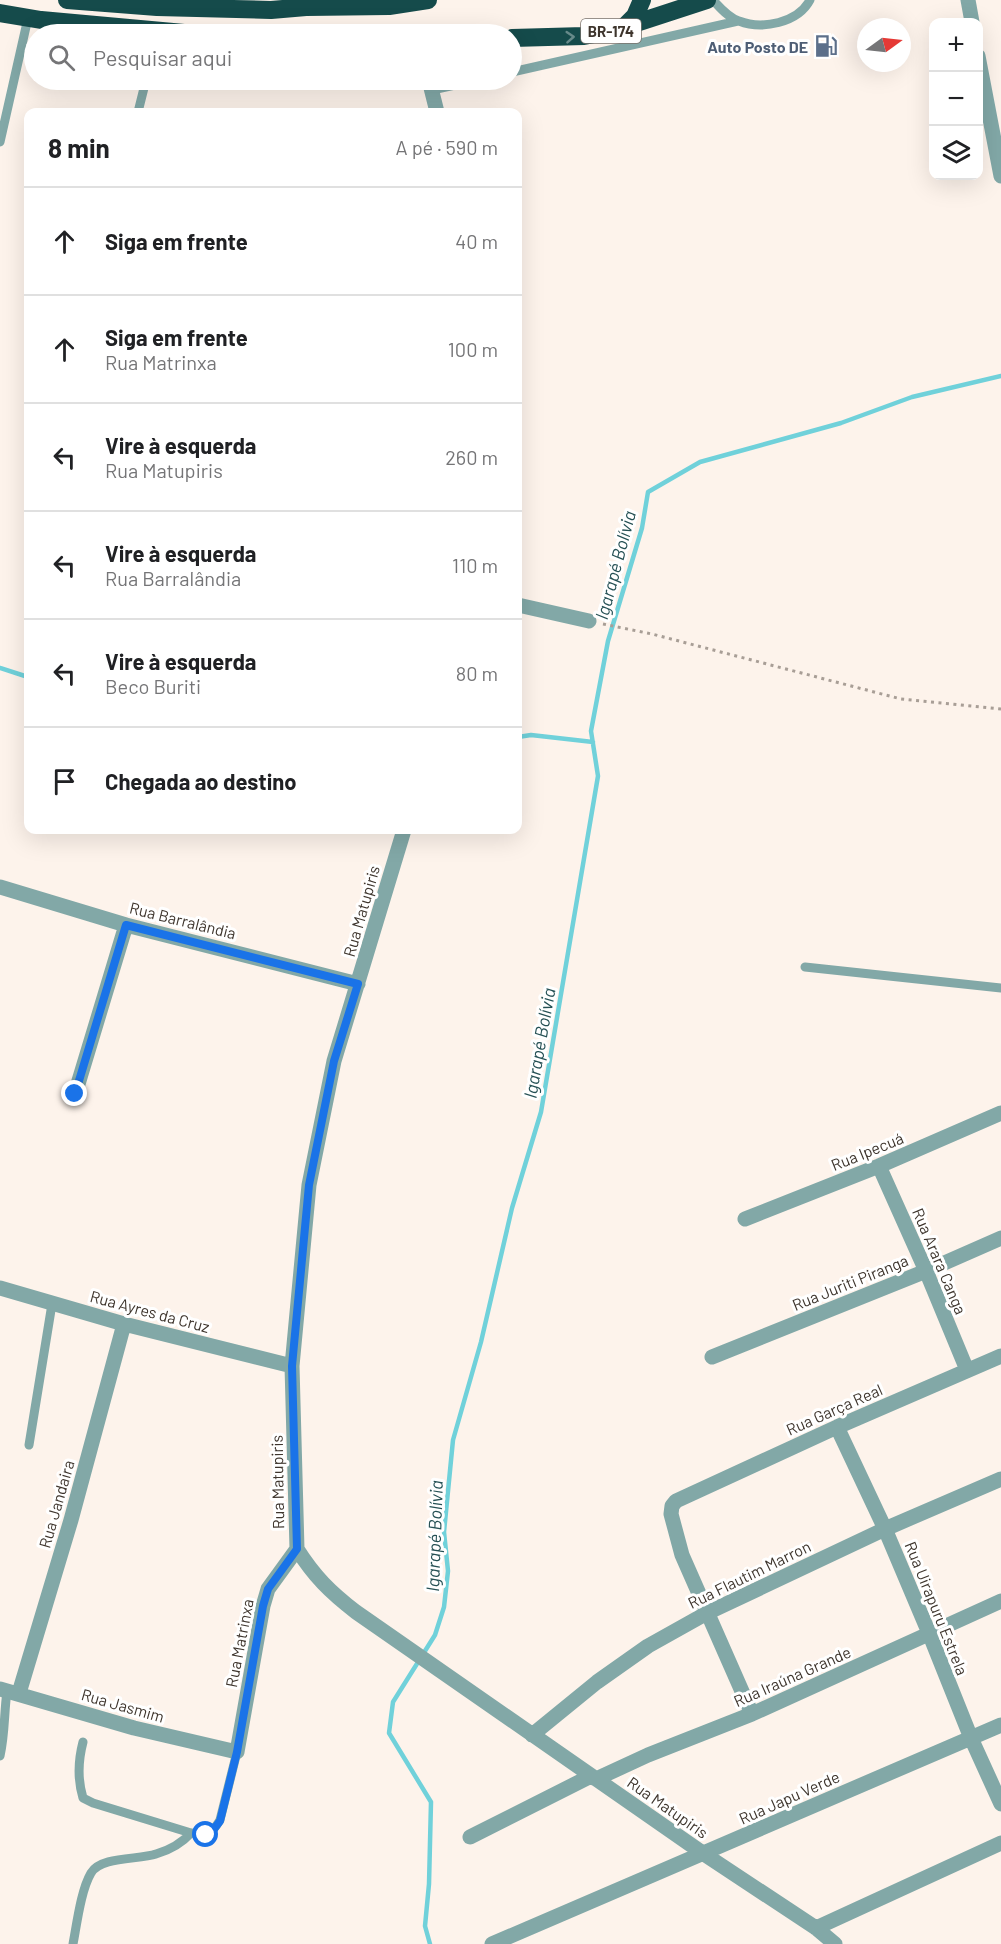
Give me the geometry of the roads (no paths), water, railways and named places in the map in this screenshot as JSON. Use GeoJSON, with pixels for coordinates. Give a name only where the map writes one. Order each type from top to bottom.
{"type":"FeatureCollection","features":[{"type":"Feature","properties":{"kind":"highway"},"geometry":{"type":"LineString","coordinates":[[67,0],[157,7],[197,3],[271,10],[288,4],[389,6],[428,0]]}},
{"type":"Feature","properties":{"kind":"highway"},"geometry":{"type":"LineString","coordinates":[[615,30],[635,16],[642,0]]}},
{"type":"Feature","properties":{"kind":"highway","name":"BR-174"},"geometry":{"type":"LineString","coordinates":[[522,38],[584,36],[615,30],[707,0]]}},
{"type":"Feature","properties":{"kind":"highway"},"geometry":{"type":"LineString","coordinates":[[0,13],[76,24]]}},
{"type":"Feature","properties":{"kind":"street"},"geometry":{"type":"LineString","coordinates":[[968,0],[971,18]]}},
{"type":"Feature","properties":{"kind":"street"},"geometry":{"type":"LineString","coordinates":[[981,72],[1001,176]]}},
{"type":"Feature","properties":{"kind":"street"},"geometry":{"type":"LineString","coordinates":[[432,90],[435,108]]}},
{"type":"Feature","properties":{"kind":"street"},"geometry":{"type":"LineString","coordinates":[[522,606],[589,621]]}},
{"type":"Feature","properties":{"kind":"street","name":"Rua Matupiris"},"geometry":{"type":"LineString","coordinates":[[403,834],[334,1061],[309,1185],[292,1366],[297,1549],[312,1572],[331,1593],[704,1854],[816,1928],[835,1944]]}},
{"type":"Feature","properties":{"kind":"street","name":"Rua Barralândia"},"geometry":{"type":"LineString","coordinates":[[0,887],[126,925],[358,984]]}},
{"type":"Feature","properties":{"kind":"street"},"geometry":{"type":"LineString","coordinates":[[75,1094],[126,925]]}},
{"type":"Feature","properties":{"kind":"street","name":"Rua Ipecuá"},"geometry":{"type":"LineString","coordinates":[[745,1219],[879,1166],[1001,1113]]}},
{"type":"Feature","properties":{"kind":"street","name":"Rua Arara Canga"},"geometry":{"type":"LineString","coordinates":[[879,1166],[967,1371]]}},
{"type":"Feature","properties":{"kind":"street","name":"Rua Juriti Piranga"},"geometry":{"type":"LineString","coordinates":[[712,1357],[926,1271],[1001,1238]]}},
{"type":"Feature","properties":{"kind":"street","name":"Rua Ayres da Cruz"},"geometry":{"type":"LineString","coordinates":[[0,1288],[124,1324],[292,1366]]}},
{"type":"Feature","properties":{"kind":"street","name":"Rua Jandaira"},"geometry":{"type":"LineString","coordinates":[[9,1691],[71,1520],[124,1324]]}},
{"type":"Feature","properties":{"kind":"street","name":"Rua Garça Real"},"geometry":{"type":"LineString","coordinates":[[707,1613],[682,1555],[671,1514],[675,1501],[1001,1356]]}},
{"type":"Feature","properties":{"kind":"street","name":"Rua Uirapuru Estrela"},"geometry":{"type":"LineString","coordinates":[[837,1427],[885,1529],[970,1738],[1001,1804]]}},
{"type":"Feature","properties":{"kind":"street","name":"Rua Flautim Marron"},"geometry":{"type":"LineString","coordinates":[[532,1735],[597,1682],[648,1647],[707,1613],[885,1529],[1001,1479]]}},
{"type":"Feature","properties":{"kind":"street","name":"Rua Matrinxa"},"geometry":{"type":"LineString","coordinates":[[237,1752],[268,1589],[297,1549]]}},
{"type":"Feature","properties":{"kind":"street","name":"Rua Iraúna Grande"},"geometry":{"type":"LineString","coordinates":[[470,1838],[593,1777],[752,1714],[1001,1601]]}},
{"type":"Feature","properties":{"kind":"street"},"geometry":{"type":"LineString","coordinates":[[707,1613],[752,1714]]}},
{"type":"Feature","properties":{"kind":"street","name":"Rua Jasmim"},"geometry":{"type":"LineString","coordinates":[[9,1691],[134,1728],[237,1752]]}},
{"type":"Feature","properties":{"kind":"street","name":"Rua Japu Verde"},"geometry":{"type":"LineString","coordinates":[[492,1944],[1001,1725]]}},
{"type":"Feature","properties":{"kind":"street"},"geometry":{"type":"LineString","coordinates":[[816,1928],[1001,1843]]}},
{"type":"Feature","properties":{"kind":"lane"},"geometry":{"type":"LineString","coordinates":[[713,0],[723,11],[738,21],[759,25],[797,16],[810,0]]}},
{"type":"Feature","properties":{"kind":"lane"},"geometry":{"type":"LineString","coordinates":[[27,24],[28,18]]}},
{"type":"Feature","properties":{"kind":"lane"},"geometry":{"type":"LineString","coordinates":[[522,70],[738,21]]}},
{"type":"Feature","properties":{"kind":"lane"},"geometry":{"type":"LineString","coordinates":[[0,142],[24,36]]}},
{"type":"Feature","properties":{"kind":"lane"},"geometry":{"type":"LineString","coordinates":[[139,108],[144,90]]}},
{"type":"Feature","properties":{"kind":"lane"},"geometry":{"type":"LineString","coordinates":[[805,967],[1001,988]]}},
{"type":"Feature","properties":{"kind":"lane"},"geometry":{"type":"LineString","coordinates":[[29,1445],[52,1304]]}},
{"type":"Feature","properties":{"kind":"lane"},"geometry":{"type":"LineString","coordinates":[[0,1756],[5,1736],[3,1727],[9,1691]]}},
{"type":"Feature","properties":{"kind":"lane"},"geometry":{"type":"LineString","coordinates":[[83,1742],[79,1755],[78,1774],[83,1798],[191,1833],[206,1835],[220,1821],[237,1752]]}},
{"type":"Feature","properties":{"kind":"lane"},"geometry":{"type":"LineString","coordinates":[[73,1944],[92,1871],[102,1864],[154,1855],[170,1849],[183,1842],[191,1833]]}},
{"type":"Feature","properties":{"kind":"waterway","name":"Igarapé Bolívia"},"geometry":{"type":"LineString","coordinates":[[430,1944],[425,1926],[429,1884],[431,1802],[389,1733],[393,1702],[435,1635],[444,1607],[448,1571],[444,1532],[453,1440],[481,1342],[512,1208],[541,1112],[598,776],[591,731],[608,641],[642,528],[648,492],[700,462],[841,423],[912,397],[1001,376]]}},
{"type":"Feature","properties":{"kind":"waterway"},"geometry":{"type":"LineString","coordinates":[[0,668],[24,676]]}},
{"type":"Feature","properties":{"kind":"waterway"},"geometry":{"type":"LineString","coordinates":[[522,736],[531,735],[593,742]]}},
{"type":"Feature","properties":{"kind":"place","name":"Auto Posto DE"},"geometry":{"type":"Point","coordinates":[826,46]}}]}
